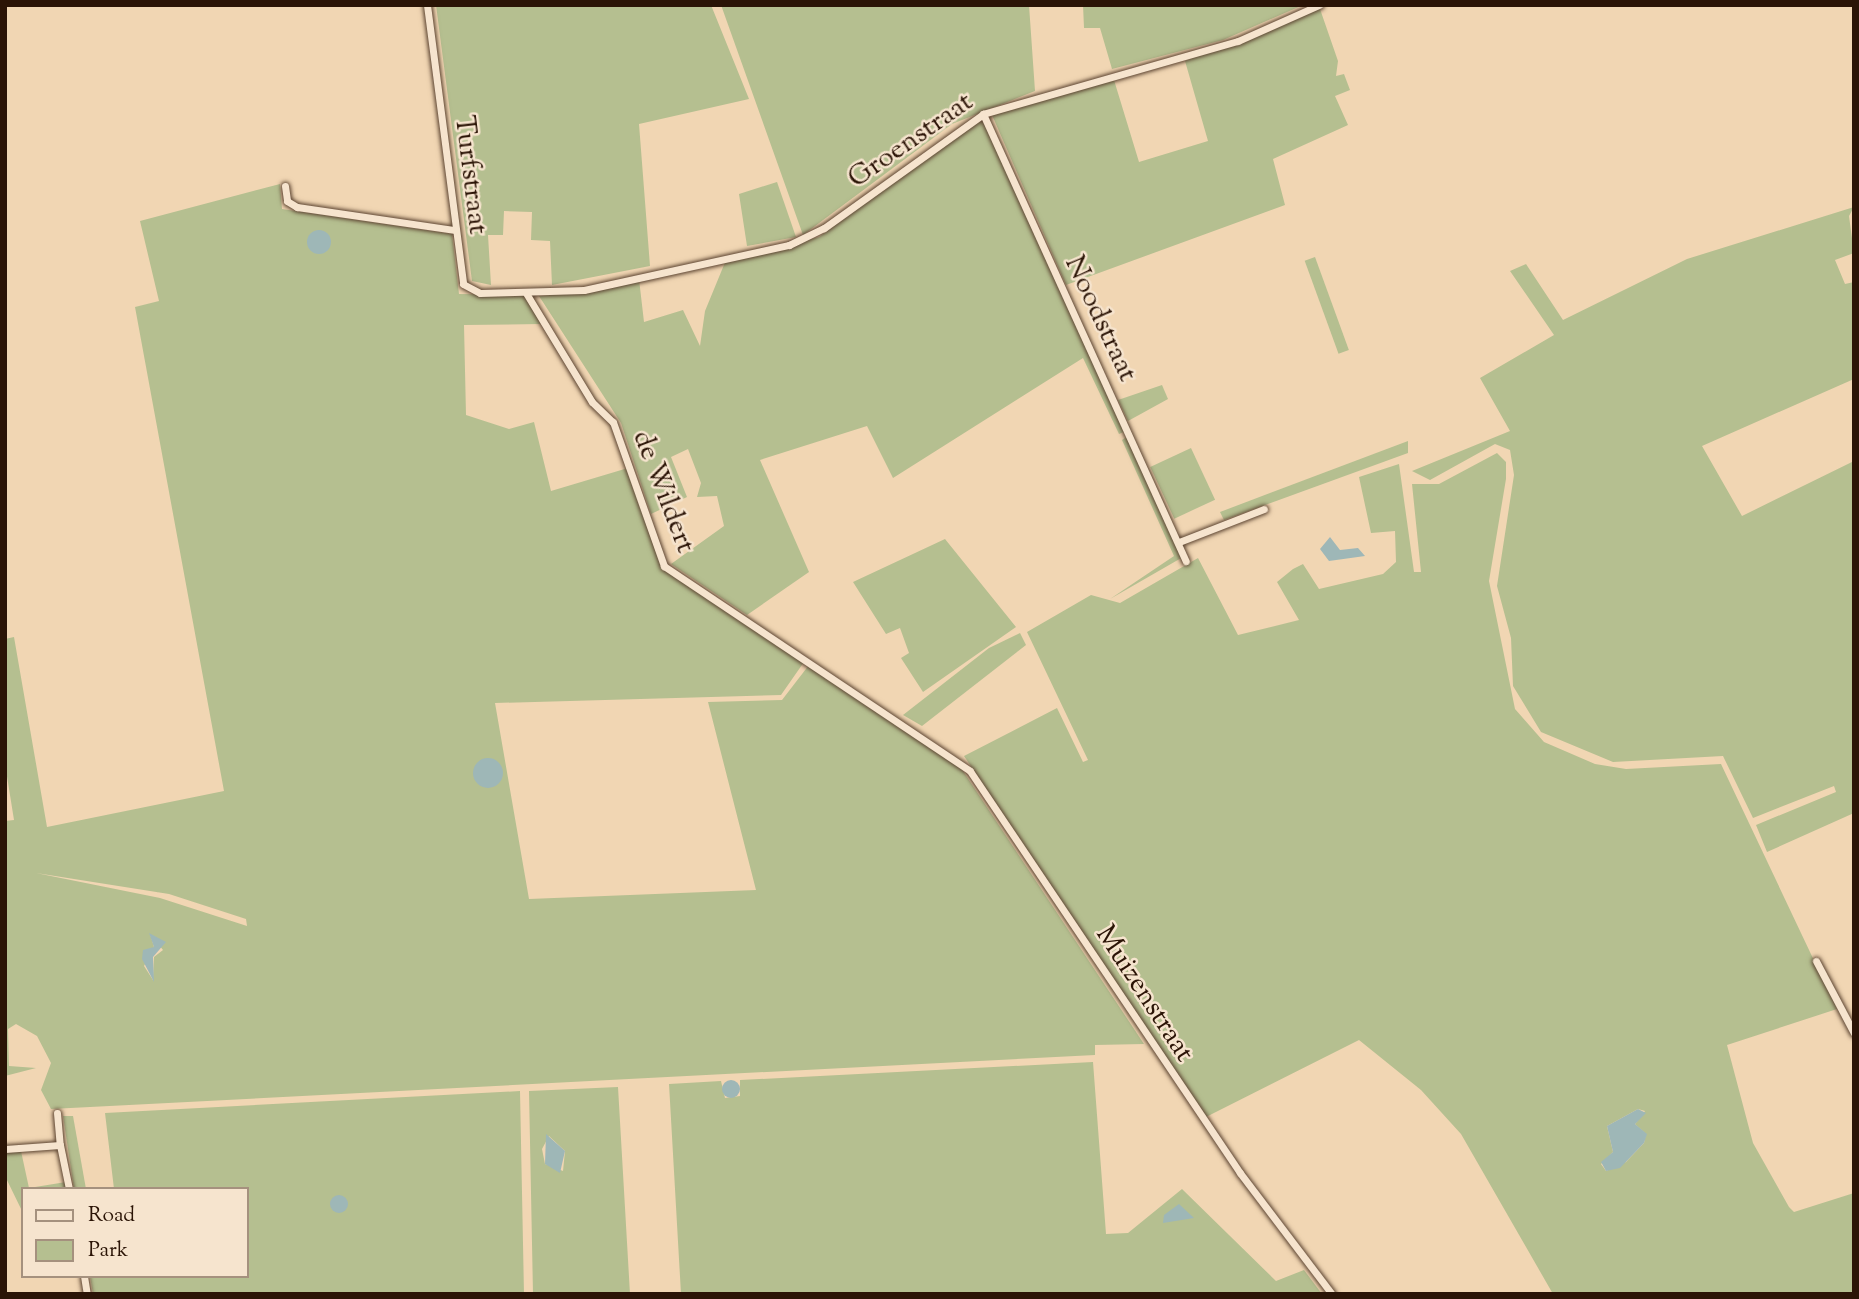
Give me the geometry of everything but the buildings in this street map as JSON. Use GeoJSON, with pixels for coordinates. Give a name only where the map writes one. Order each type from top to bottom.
{"type":"FeatureCollection","features":[{"type":"Feature","properties":{"kind":"street","name":"Turfstraat"},"geometry":{"type":"LineString","coordinates":[[427,5],[455,230],[468,291],[526,293]]}},
{"type":"Feature","properties":{"kind":"street","name":"Groenstraat"},"geometry":{"type":"LineString","coordinates":[[526,293],[584,290],[806,239],[983,114],[1238,41],[1319,5]]}},
{"type":"Feature","properties":{"kind":"street","name":"Noodstraat"},"geometry":{"type":"LineString","coordinates":[[983,114],[1186,561]]}},
{"type":"Feature","properties":{"kind":"street"},"geometry":{"type":"LineString","coordinates":[[285,186],[288,201],[297,207],[455,230]]}},
{"type":"Feature","properties":{"kind":"street","name":"de Wildert"},"geometry":{"type":"LineString","coordinates":[[526,293],[592,402],[613,422],[664,566],[913,728]]}},
{"type":"Feature","properties":{"kind":"street"},"geometry":{"type":"LineString","coordinates":[[1179,542],[1264,509]]}},
{"type":"Feature","properties":{"kind":"street","name":"Muizenstraat"},"geometry":{"type":"LineString","coordinates":[[913,728],[970,771],[1240,1173],[1332,1294]]}},
{"type":"Feature","properties":{"kind":"street"},"geometry":{"type":"LineString","coordinates":[[1816,961],[1854,1032]]}},
{"type":"Feature","properties":{"kind":"street"},"geometry":{"type":"LineString","coordinates":[[57,1112],[69,1187]]}},
{"type":"Feature","properties":{"kind":"street"},"geometry":{"type":"LineString","coordinates":[[5,1149],[61,1145]]}},
{"type":"Feature","properties":{"kind":"green space"},"geometry":{"type":"Polygon","coordinates":[[[436,5],[711,5],[749,99],[639,124],[650,266],[552,285],[550,241],[531,240],[532,212],[504,211],[503,235],[488,235],[491,285],[472,281],[436,5]]]}},
{"type":"Feature","properties":{"kind":"green space"},"geometry":{"type":"Polygon","coordinates":[[[721,5],[1029,5],[1035,91],[952,124],[803,235],[721,5]]]}},
{"type":"Feature","properties":{"kind":"green space"},"geometry":{"type":"Polygon","coordinates":[[[1083,5],[1303,5],[1223,40],[1112,69],[1100,28],[1084,28],[1083,5]]]}},
{"type":"Feature","properties":{"kind":"green space"},"geometry":{"type":"Polygon","coordinates":[[[1320,9],[1338,61],[1336,76],[1344,74],[1350,90],[1335,96],[1348,125],[1273,159],[1285,205],[1066,285],[992,115],[1114,80],[1139,162],[1208,141],[1185,61],[1320,9]]]}},
{"type":"Feature","properties":{"kind":"green space"},"geometry":{"type":"Polygon","coordinates":[[[982,119],[1126,431],[1119,434],[1083,358],[893,478],[867,426],[760,460],[809,572],[747,615],[671,564],[724,526],[717,496],[697,497],[701,483],[688,449],[671,457],[687,497],[651,514],[621,423],[539,296],[591,292],[639,279],[644,322],[683,310],[700,346],[705,311],[726,260],[819,237],[982,119]]]}},
{"type":"Feature","properties":{"kind":"green space"},"geometry":{"type":"Polygon","coordinates":[[[777,182],[796,237],[747,246],[739,194],[777,182]]]}},
{"type":"Feature","properties":{"kind":"green space"},"geometry":{"type":"Polygon","coordinates":[[[280,184],[282,209],[452,234],[459,294],[524,295],[541,324],[464,325],[466,415],[509,429],[534,422],[551,491],[628,468],[661,566],[804,662],[781,695],[495,703],[529,899],[756,890],[708,702],[782,700],[809,665],[961,768],[1144,1044],[1095,1045],[1095,1055],[51,1109],[41,1090],[51,1063],[37,1036],[16,1024],[8,1029],[9,1066],[36,1068],[5,1076],[5,821],[14,820],[5,764],[5,639],[14,637],[47,827],[224,791],[135,307],[159,301],[140,221],[280,184]],[[36,873],[160,898],[247,926],[246,919],[169,894],[36,873]],[[150,934],[154,947],[144,966],[153,980],[154,957],[163,950],[150,934]]]}},
{"type":"Feature","properties":{"kind":"green space"},"geometry":{"type":"Polygon","coordinates":[[[1854,207],[1849,216],[1854,253],[1835,260],[1845,284],[1854,282],[1854,379],[1702,446],[1742,516],[1854,461],[1854,813],[1767,852],[1756,825],[1836,792],[1834,786],[1753,818],[1723,756],[1613,762],[1541,732],[1513,686],[1511,638],[1497,586],[1514,475],[1510,450],[1495,444],[1430,480],[1412,471],[1510,431],[1480,378],[1554,335],[1510,271],[1526,264],[1563,320],[1687,259],[1854,207]]]}},
{"type":"Feature","properties":{"kind":"green space"},"geometry":{"type":"Polygon","coordinates":[[[1315,257],[1349,350],[1339,354],[1305,261],[1315,257]]]}},
{"type":"Feature","properties":{"kind":"green space"},"geometry":{"type":"Polygon","coordinates":[[[1162,385],[1168,399],[1128,421],[1118,400],[1162,385]]]}},
{"type":"Feature","properties":{"kind":"green space"},"geometry":{"type":"Polygon","coordinates":[[[1128,436],[1183,557],[1110,599],[1174,556],[1122,440],[1128,436]]]}},
{"type":"Feature","properties":{"kind":"green space"},"geometry":{"type":"Polygon","coordinates":[[[1408,441],[1408,453],[1224,520],[1220,512],[1408,441]]]}},
{"type":"Feature","properties":{"kind":"green space"},"geometry":{"type":"Polygon","coordinates":[[[1191,448],[1215,500],[1174,519],[1150,467],[1191,448]]]}},
{"type":"Feature","properties":{"kind":"green space"},"geometry":{"type":"Polygon","coordinates":[[[1497,453],[1506,462],[1506,479],[1489,581],[1515,709],[1544,742],[1595,764],[1626,769],[1721,764],[1837,1009],[1727,1045],[1753,1143],[1789,1207],[1794,1212],[1854,1193],[1854,1294],[1553,1294],[1461,1134],[1421,1090],[1359,1040],[1206,1117],[964,756],[1057,708],[1083,762],[1088,760],[1027,632],[1091,595],[1120,603],[1198,558],[1238,635],[1299,620],[1277,582],[1293,569],[1303,564],[1319,589],[1383,574],[1396,562],[1395,531],[1371,533],[1359,477],[1399,464],[1414,572],[1421,572],[1412,484],[1439,484],[1497,453]],[[1638,1109],[1607,1126],[1613,1152],[1601,1164],[1606,1171],[1626,1162],[1644,1143],[1646,1134],[1635,1124],[1645,1111],[1638,1109]]]}},
{"type":"Feature","properties":{"kind":"green space"},"geometry":{"type":"Polygon","coordinates":[[[945,539],[1016,627],[923,692],[901,658],[909,653],[900,628],[886,634],[853,582],[945,539]]]}},
{"type":"Feature","properties":{"kind":"green space"},"geometry":{"type":"Polygon","coordinates":[[[1020,633],[1026,645],[922,726],[903,715],[989,648],[1020,633]]]}},
{"type":"Feature","properties":{"kind":"green space"},"geometry":{"type":"Polygon","coordinates":[[[1093,1062],[1106,1234],[1128,1233],[1182,1189],[1276,1281],[1304,1270],[1322,1294],[681,1294],[669,1084],[721,1081],[725,1098],[740,1096],[740,1080],[1093,1062]]]}},
{"type":"Feature","properties":{"kind":"green space"},"geometry":{"type":"Polygon","coordinates":[[[618,1087],[630,1294],[533,1294],[529,1091],[618,1087]],[[549,1136],[542,1149],[545,1164],[563,1171],[565,1151],[549,1136]]]}},
{"type":"Feature","properties":{"kind":"green space"},"geometry":{"type":"Polygon","coordinates":[[[520,1091],[524,1294],[93,1294],[90,1278],[248,1278],[248,1187],[114,1187],[105,1113],[520,1091]]]}},
{"type":"Feature","properties":{"kind":"green space"},"geometry":{"type":"Polygon","coordinates":[[[63,1116],[73,1116],[86,1187],[74,1187],[63,1116]]]}},
{"type":"Feature","properties":{"kind":"green space"},"geometry":{"type":"Polygon","coordinates":[[[21,1151],[29,1187],[21,1187],[21,1209],[5,1176],[5,1153],[21,1151]]]}},
{"type":"Feature","properties":{"kind":"green space"},"geometry":{"type":"Polygon","coordinates":[[[66,1182],[67,1187],[35,1187],[66,1182]]]}},
{"type":"Feature","properties":{"kind":"water"},"geometry":{"type":"Polygon","coordinates":[[[319,230],[327,234],[331,242],[327,250],[319,254],[311,250],[307,242],[311,234],[319,230]]]}},
{"type":"Feature","properties":{"kind":"water"},"geometry":{"type":"Polygon","coordinates":[[[1330,537],[1340,550],[1358,548],[1365,556],[1329,561],[1320,549],[1330,537]]]}},
{"type":"Feature","properties":{"kind":"water"},"geometry":{"type":"Polygon","coordinates":[[[488,758],[499,762],[503,773],[499,784],[488,788],[477,784],[473,773],[477,762],[488,758]]]}},
{"type":"Feature","properties":{"kind":"water"},"geometry":{"type":"Polygon","coordinates":[[[149,933],[166,942],[153,957],[154,982],[142,959],[143,950],[154,947],[149,933]]]}},
{"type":"Feature","properties":{"kind":"water"},"geometry":{"type":"Polygon","coordinates":[[[727,1080],[735,1080],[740,1089],[738,1096],[727,1098],[722,1093],[722,1085],[727,1080]]]}},
{"type":"Feature","properties":{"kind":"water"},"geometry":{"type":"Polygon","coordinates":[[[1638,1109],[1646,1113],[1635,1124],[1647,1134],[1644,1143],[1620,1168],[1606,1171],[1601,1162],[1613,1152],[1607,1126],[1638,1109]]]}},
{"type":"Feature","properties":{"kind":"water"},"geometry":{"type":"Polygon","coordinates":[[[546,1134],[565,1151],[560,1173],[545,1164],[546,1134]]]}},
{"type":"Feature","properties":{"kind":"water"},"geometry":{"type":"Polygon","coordinates":[[[339,1195],[345,1198],[348,1204],[345,1210],[339,1213],[333,1210],[330,1204],[333,1198],[339,1195]]]}},
{"type":"Feature","properties":{"kind":"water"},"geometry":{"type":"Polygon","coordinates":[[[1179,1204],[1194,1218],[1163,1223],[1164,1215],[1179,1204]]]}}]}
